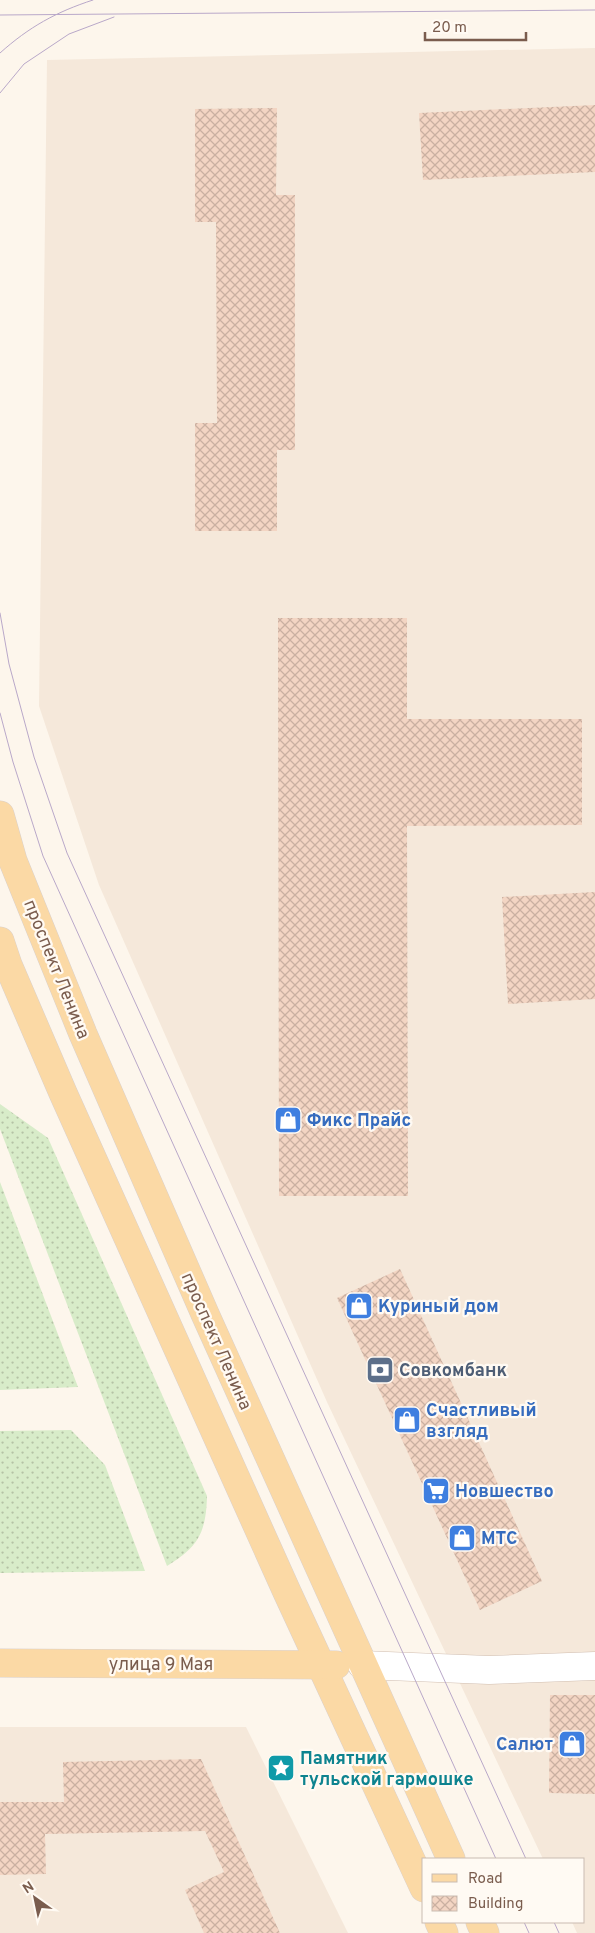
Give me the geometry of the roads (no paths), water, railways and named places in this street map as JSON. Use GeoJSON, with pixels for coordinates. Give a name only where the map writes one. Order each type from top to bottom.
{"type":"FeatureCollection","features":[{"type":"Feature","properties":{"kind":"main road","name":"проспект Ленина"},"geometry":{"type":"LineString","coordinates":[[0,815],[13,861],[83,1034],[208,1322],[451,1858]]}},
{"type":"Feature","properties":{"kind":"main road"},"geometry":{"type":"LineString","coordinates":[[0,941],[8,966],[63,1093],[260,1532],[422,1884]]}},
{"type":"Feature","properties":{"kind":"main road","name":"улица 9 Мая"},"geometry":{"type":"LineString","coordinates":[[0,1663],[362,1665]]}},
{"type":"Feature","properties":{"kind":"street"},"geometry":{"type":"LineString","coordinates":[[362,1665],[489,1670],[595,1666]]}},
{"type":"Feature","properties":{"kind":"tram line"},"geometry":{"type":"LineString","coordinates":[[0,53],[22,35],[44,21],[93,0]]}},
{"type":"Feature","properties":{"kind":"tram line"},"geometry":{"type":"LineString","coordinates":[[0,15],[595,10]]}},
{"type":"Feature","properties":{"kind":"tram line"},"geometry":{"type":"LineString","coordinates":[[0,93],[24,64],[69,34],[114,17]]}},
{"type":"Feature","properties":{"kind":"tram line"},"geometry":{"type":"LineString","coordinates":[[0,613],[9,664],[34,757],[67,853],[526,1858]]}},
{"type":"Feature","properties":{"kind":"tram line"},"geometry":{"type":"LineString","coordinates":[[0,713],[13,762],[43,856],[496,1858]]}},
{"type":"Feature","properties":{"kind":"tram line"},"geometry":{"type":"LineString","coordinates":[[524,1923],[529,1933]]}},
{"type":"Feature","properties":{"kind":"tram line"},"geometry":{"type":"LineString","coordinates":[[554,1923],[559,1933]]}},
{"type":"Feature","properties":{"kind":"place","name":"Фикс Прайс"},"geometry":{"type":"Point","coordinates":[288,1120]}},
{"type":"Feature","properties":{"kind":"place","name":"Куриный дом"},"geometry":{"type":"Point","coordinates":[359,1306]}},
{"type":"Feature","properties":{"kind":"place","name":"Совкомбанк"},"geometry":{"type":"Point","coordinates":[380,1370]}},
{"type":"Feature","properties":{"kind":"place","name":"Счастливый взгляд"},"geometry":{"type":"Point","coordinates":[407,1420]}},
{"type":"Feature","properties":{"kind":"place","name":"Новшество"},"geometry":{"type":"Point","coordinates":[436,1491]}},
{"type":"Feature","properties":{"kind":"place","name":"МТС"},"geometry":{"type":"Point","coordinates":[462,1538]}},
{"type":"Feature","properties":{"kind":"place","name":"Салют"},"geometry":{"type":"Point","coordinates":[572,1744]}},
{"type":"Feature","properties":{"kind":"place","name":"Памятник тульской гармошке"},"geometry":{"type":"Point","coordinates":[281,1768]}}]}
